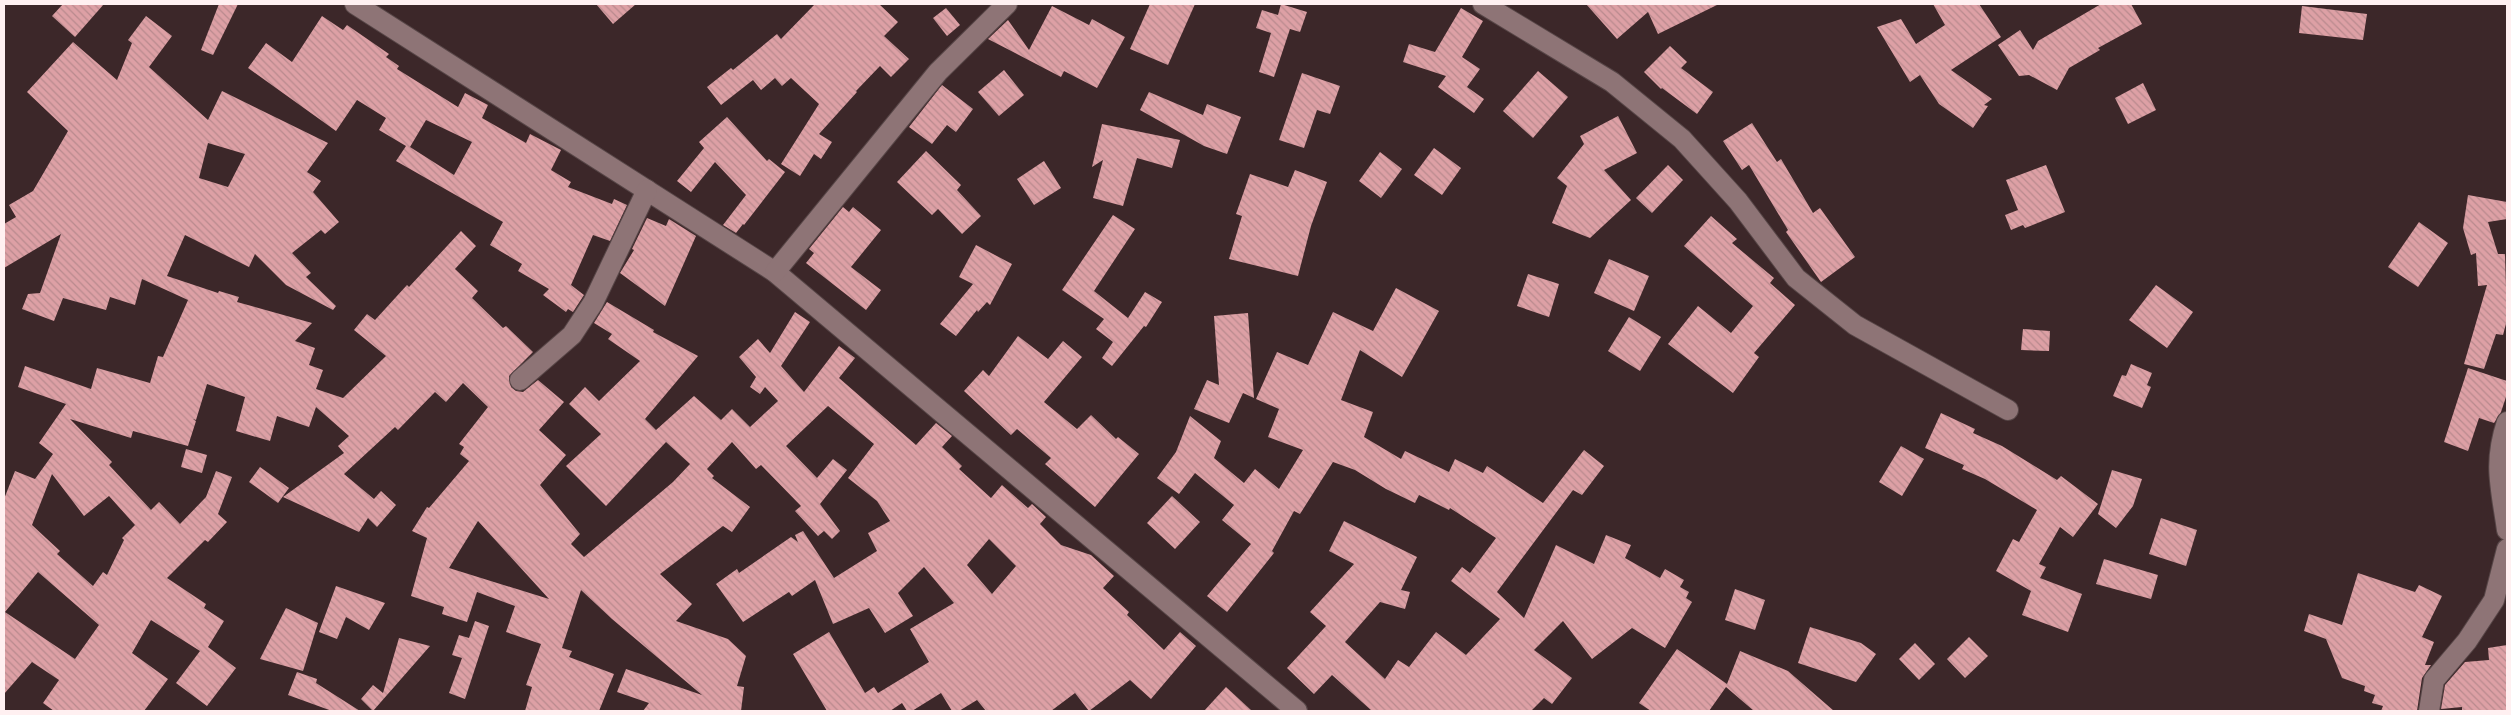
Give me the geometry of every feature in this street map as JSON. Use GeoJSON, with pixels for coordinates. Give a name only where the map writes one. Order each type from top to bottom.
{"type":"FeatureCollection","features":[{"type":"Feature","properties":{"kind":"street"},"geometry":{"type":"LineString","coordinates":[[355,4],[775,272],[1297,711]]}},
{"type":"Feature","properties":{"kind":"street"},"geometry":{"type":"LineString","coordinates":[[775,272],[938,72],[1007,4]]}},
{"type":"Feature","properties":{"kind":"street"},"geometry":{"type":"LineString","coordinates":[[1493,6],[1612,82],[1682,139],[1738,201],[1796,278],[1855,326],[2008,410]]}},
{"type":"Feature","properties":{"kind":"street"},"geometry":{"type":"LineString","coordinates":[[520,380],[572,335],[593,303],[647,190]]}},
{"type":"Feature","properties":{"kind":"street"},"geometry":{"type":"LineString","coordinates":[[2507,422],[2501,439],[2497,473],[2507,530]]}},
{"type":"Feature","properties":{"kind":"street"},"geometry":{"type":"LineString","coordinates":[[2429,711],[2434,680],[2500,605],[2507,549]]}},
{"type":"Feature","properties":{"kind":"building"},"geometry":{"type":"Polygon","coordinates":[[[63,4],[104,4],[75,37],[52,16],[63,4]]]}},
{"type":"Feature","properties":{"kind":"building"},"geometry":{"type":"Polygon","coordinates":[[[219,4],[238,4],[213,55],[201,50],[219,4]]]}},
{"type":"Feature","properties":{"kind":"building"},"geometry":{"type":"Polygon","coordinates":[[[596,4],[636,4],[613,24],[596,4]]]}},
{"type":"Feature","properties":{"kind":"building"},"geometry":{"type":"Polygon","coordinates":[[[815,4],[879,4],[898,22],[884,36],[909,59],[891,77],[880,66],[856,91],[819,134],[832,142],[821,159],[814,154],[800,176],[781,164],[819,104],[791,78],[782,86],[775,78],[761,90],[753,80],[721,105],[707,87],[731,68],[733,70],[777,34],[781,39],[815,4]]]}},
{"type":"Feature","properties":{"kind":"building"},"geometry":{"type":"Polygon","coordinates":[[[1150,4],[1195,4],[1168,65],[1130,49],[1150,4]]]}},
{"type":"Feature","properties":{"kind":"building"},"geometry":{"type":"Polygon","coordinates":[[[1281,4],[1307,12],[1300,32],[1290,29],[1274,77],[1259,72],[1271,33],[1256,28],[1262,10],[1278,15],[1281,4]]]}},
{"type":"Feature","properties":{"kind":"building"},"geometry":{"type":"Polygon","coordinates":[[[1586,4],[1719,4],[1658,34],[1648,12],[1617,39],[1586,4]]]}},
{"type":"Feature","properties":{"kind":"building"},"geometry":{"type":"Polygon","coordinates":[[[1933,4],[1979,4],[2001,37],[1951,70],[1992,99],[1984,105],[1988,106],[1973,128],[1939,104],[1920,75],[1910,82],[1877,27],[1901,19],[1916,44],[1945,25],[1933,4]]]}},
{"type":"Feature","properties":{"kind":"building"},"geometry":{"type":"Polygon","coordinates":[[[2101,4],[2131,4],[2142,24],[2098,48],[2100,50],[2069,68],[2057,90],[2029,75],[2019,76],[1998,45],[2020,30],[2033,50],[2038,41],[2101,4]]]}},
{"type":"Feature","properties":{"kind":"building"},"geometry":{"type":"Polygon","coordinates":[[[1052,6],[1089,25],[1092,19],[1125,37],[1097,88],[1064,71],[1061,77],[988,39],[1008,20],[1029,50],[1052,6]]]}},
{"type":"Feature","properties":{"kind":"building"},"geometry":{"type":"Polygon","coordinates":[[[2302,6],[2367,14],[2363,40],[2299,33],[2302,6]]]}},
{"type":"Feature","properties":{"kind":"building"},"geometry":{"type":"Polygon","coordinates":[[[946,8],[960,25],[947,36],[933,18],[946,8]]]}},
{"type":"Feature","properties":{"kind":"building"},"geometry":{"type":"Polygon","coordinates":[[[1461,8],[1483,21],[1462,57],[1480,69],[1467,87],[1484,99],[1474,113],[1438,87],[1446,76],[1403,62],[1409,44],[1435,52],[1461,8]]]}},
{"type":"Feature","properties":{"kind":"building"},"geometry":{"type":"Polygon","coordinates":[[[146,16],[172,36],[149,67],[208,120],[222,91],[328,143],[307,172],[321,181],[313,192],[339,222],[325,234],[321,230],[292,253],[311,273],[306,277],[336,306],[333,310],[286,285],[255,254],[249,267],[185,235],[167,276],[218,293],[219,291],[239,297],[237,302],[312,323],[295,341],[315,348],[309,365],[323,370],[316,389],[343,398],[386,356],[354,330],[367,314],[375,320],[407,285],[409,287],[461,231],[476,246],[455,269],[478,291],[472,298],[503,328],[506,326],[533,352],[509,376],[511,387],[516,391],[523,392],[538,380],[564,402],[539,430],[566,455],[540,485],[580,534],[571,544],[584,557],[673,482],[690,464],[666,442],[606,506],[566,466],[601,434],[569,404],[585,387],[599,401],[640,361],[608,339],[612,334],[594,323],[607,302],[654,330],[653,332],[698,356],[645,419],[656,430],[694,396],[721,420],[732,409],[750,427],[778,401],[765,387],[760,394],[750,387],[756,377],[739,357],[758,339],[770,353],[795,312],[810,322],[781,366],[804,392],[839,346],[855,358],[839,378],[916,445],[936,423],[952,436],[942,447],[962,466],[959,469],[991,498],[1002,485],[1028,508],[1032,504],[1046,517],[1040,524],[1061,545],[1091,555],[1114,576],[1103,588],[1129,612],[1127,615],[1164,650],[1180,632],[1196,646],[1151,699],[1130,680],[1089,711],[1075,693],[1051,711],[986,711],[977,700],[959,711],[952,711],[941,693],[912,711],[907,711],[902,703],[890,711],[827,711],[793,654],[829,632],[865,693],[874,687],[878,693],[929,662],[910,629],[954,603],[924,567],[898,593],[913,616],[885,633],[869,608],[833,624],[815,580],[792,596],[789,592],[743,622],[716,584],[737,569],[739,573],[791,537],[798,542],[795,535],[803,531],[834,578],[877,551],[868,533],[890,521],[877,501],[848,478],[874,444],[828,406],[786,446],[817,478],[833,459],[847,470],[820,504],[840,531],[832,539],[824,531],[818,536],[795,511],[801,506],[761,465],[756,469],[732,442],[707,469],[714,476],[712,478],[750,507],[732,532],[723,526],[660,574],[692,604],[676,621],[728,639],[746,656],[737,686],[744,687],[741,711],[643,711],[649,703],[617,692],[626,669],[702,695],[612,619],[581,590],[562,648],[572,651],[569,657],[614,674],[599,711],[525,711],[532,687],[526,685],[541,644],[506,632],[515,606],[477,592],[467,622],[442,614],[444,607],[411,596],[427,538],[412,531],[427,507],[429,508],[469,461],[460,454],[464,447],[459,444],[488,407],[463,383],[446,402],[435,392],[398,430],[395,427],[344,474],[374,499],[381,491],[396,505],[377,527],[368,518],[359,532],[283,497],[344,453],[338,446],[349,436],[316,407],[309,427],[277,416],[270,441],[236,431],[245,397],[207,384],[196,420],[193,419],[196,421],[188,446],[133,431],[131,438],[70,419],[112,462],[109,465],[151,510],[159,502],[180,524],[206,497],[216,471],[232,477],[218,514],[227,522],[208,542],[205,540],[167,578],[206,604],[204,608],[224,621],[208,647],[236,668],[207,706],[176,683],[200,651],[151,620],[132,653],[168,679],[144,711],[54,711],[43,703],[59,680],[32,662],[4,694],[4,499],[15,471],[35,479],[53,454],[39,443],[66,404],[18,387],[25,366],[91,389],[97,368],[150,383],[158,356],[163,357],[188,300],[142,279],[135,305],[110,297],[106,310],[63,298],[54,321],[22,309],[28,294],[40,293],[61,234],[4,268],[4,224],[16,217],[9,205],[33,191],[68,131],[27,92],[73,42],[117,80],[132,43],[128,40],[146,16]],[[208,143],[199,178],[228,187],[245,154],[208,143]],[[52,474],[32,525],[60,551],[57,554],[93,586],[103,572],[107,575],[124,540],[122,538],[135,525],[109,496],[84,516],[52,474]],[[478,521],[449,568],[549,599],[478,521]],[[989,539],[967,565],[992,594],[1016,566],[989,539]],[[38,572],[5,612],[75,659],[99,625],[38,572]]]}},
{"type":"Feature","properties":{"kind":"building"},"geometry":{"type":"Polygon","coordinates":[[[322,16],[343,30],[347,25],[389,54],[386,57],[399,66],[397,69],[458,107],[465,93],[488,105],[482,118],[526,143],[530,134],[561,150],[551,170],[571,182],[568,187],[612,204],[614,199],[627,205],[610,241],[593,235],[571,285],[584,295],[573,312],[568,309],[566,312],[543,295],[549,289],[518,271],[522,264],[490,245],[503,222],[396,161],[406,146],[379,130],[386,118],[357,100],[336,131],[248,68],[266,43],[292,62],[322,16]],[[426,120],[410,147],[454,175],[472,142],[426,120]]]}},
{"type":"Feature","properties":{"kind":"building"},"geometry":{"type":"Polygon","coordinates":[[[1670,46],[1687,62],[1681,68],[1713,92],[1697,114],[1661,89],[1644,72],[1670,46]]]}},
{"type":"Feature","properties":{"kind":"building"},"geometry":{"type":"Polygon","coordinates":[[[1004,70],[1024,95],[999,116],[978,92],[1004,70]]]}},
{"type":"Feature","properties":{"kind":"building"},"geometry":{"type":"Polygon","coordinates":[[[1538,71],[1568,97],[1533,138],[1503,111],[1538,71]]]}},
{"type":"Feature","properties":{"kind":"building"},"geometry":{"type":"Polygon","coordinates":[[[1302,73],[1340,86],[1330,114],[1317,110],[1304,148],[1279,140],[1302,73]]]}},
{"type":"Feature","properties":{"kind":"building"},"geometry":{"type":"Polygon","coordinates":[[[2143,83],[2156,110],[2128,124],[2115,98],[2143,83]]]}},
{"type":"Feature","properties":{"kind":"building"},"geometry":{"type":"Polygon","coordinates":[[[942,85],[973,109],[956,132],[947,125],[932,144],[909,127],[942,85]]]}},
{"type":"Feature","properties":{"kind":"building"},"geometry":{"type":"Polygon","coordinates":[[[1149,92],[1203,115],[1207,104],[1241,117],[1227,154],[1204,146],[1140,110],[1149,92]]]}},
{"type":"Feature","properties":{"kind":"building"},"geometry":{"type":"Polygon","coordinates":[[[1618,116],[1637,153],[1604,170],[1631,200],[1590,238],[1552,223],[1567,186],[1557,178],[1584,144],[1580,136],[1618,116]]]}},
{"type":"Feature","properties":{"kind":"building"},"geometry":{"type":"Polygon","coordinates":[[[727,117],[767,161],[769,159],[785,172],[736,233],[723,225],[746,195],[715,162],[691,192],[677,181],[704,148],[699,142],[727,117]]]}},
{"type":"Feature","properties":{"kind":"building"},"geometry":{"type":"Polygon","coordinates":[[[1752,123],[1777,162],[1781,159],[1813,213],[1820,208],[1855,257],[1821,282],[1786,232],[1788,230],[1749,165],[1742,170],[1723,141],[1752,123]]]}},
{"type":"Feature","properties":{"kind":"building"},"geometry":{"type":"Polygon","coordinates":[[[1102,124],[1180,140],[1172,168],[1137,158],[1123,206],[1093,198],[1103,160],[1092,167],[1102,124]]]}},
{"type":"Feature","properties":{"kind":"building"},"geometry":{"type":"Polygon","coordinates":[[[1434,148],[1461,168],[1442,195],[1414,175],[1434,148]]]}},
{"type":"Feature","properties":{"kind":"building"},"geometry":{"type":"Polygon","coordinates":[[[926,151],[961,185],[957,190],[981,216],[962,234],[938,209],[932,215],[897,182],[926,151]]]}},
{"type":"Feature","properties":{"kind":"building"},"geometry":{"type":"Polygon","coordinates":[[[1380,152],[1402,169],[1381,198],[1359,181],[1380,152]]]}},
{"type":"Feature","properties":{"kind":"building"},"geometry":{"type":"Polygon","coordinates":[[[1044,161],[1061,188],[1034,205],[1017,179],[1044,161]]]}},
{"type":"Feature","properties":{"kind":"building"},"geometry":{"type":"Polygon","coordinates":[[[1668,165],[1683,180],[1652,213],[1636,198],[1668,165]]]}},
{"type":"Feature","properties":{"kind":"building"},"geometry":{"type":"Polygon","coordinates":[[[2046,165],[2065,212],[2025,228],[2023,225],[2011,230],[2005,215],[2018,210],[2006,180],[2046,165]]]}},
{"type":"Feature","properties":{"kind":"building"},"geometry":{"type":"Polygon","coordinates":[[[1295,170],[1327,182],[1311,226],[1298,276],[1229,259],[1242,216],[1236,214],[1250,174],[1288,187],[1295,170]]]}},
{"type":"Feature","properties":{"kind":"building"},"geometry":{"type":"Polygon","coordinates":[[[2468,195],[2507,202],[2507,219],[2488,222],[2498,254],[2505,254],[2507,320],[2503,335],[2496,334],[2484,369],[2464,364],[2487,285],[2478,286],[2476,253],[2471,255],[2463,228],[2468,195]]]}},
{"type":"Feature","properties":{"kind":"building"},"geometry":{"type":"Polygon","coordinates":[[[843,207],[849,212],[853,207],[881,230],[851,267],[881,290],[866,310],[806,263],[814,253],[809,249],[843,207]]]}},
{"type":"Feature","properties":{"kind":"building"},"geometry":{"type":"Polygon","coordinates":[[[1113,215],[1135,229],[1094,291],[1128,318],[1145,292],[1162,302],[1146,327],[1144,326],[1112,366],[1102,358],[1113,342],[1096,329],[1104,319],[1062,290],[1113,215]]]}},
{"type":"Feature","properties":{"kind":"building"},"geometry":{"type":"Polygon","coordinates":[[[1711,216],[1737,239],[1732,243],[1774,278],[1770,283],[1795,305],[1754,353],[1759,357],[1733,393],[1668,344],[1698,306],[1731,333],[1753,306],[1684,246],[1711,216]]]}},
{"type":"Feature","properties":{"kind":"building"},"geometry":{"type":"Polygon","coordinates":[[[647,218],[666,226],[669,219],[696,236],[665,306],[620,273],[634,250],[632,249],[647,218]]]}},
{"type":"Feature","properties":{"kind":"building"},"geometry":{"type":"Polygon","coordinates":[[[2419,222],[2448,243],[2418,287],[2388,267],[2419,222]]]}},
{"type":"Feature","properties":{"kind":"building"},"geometry":{"type":"Polygon","coordinates":[[[976,245],[1012,264],[990,305],[987,302],[978,312],[977,310],[956,336],[940,324],[973,284],[959,277],[976,245]]]}},
{"type":"Feature","properties":{"kind":"building"},"geometry":{"type":"Polygon","coordinates":[[[1609,259],[1649,276],[1634,311],[1594,293],[1609,259]]]}},
{"type":"Feature","properties":{"kind":"building"},"geometry":{"type":"Polygon","coordinates":[[[1528,274],[1559,284],[1549,317],[1517,306],[1528,274]]]}},
{"type":"Feature","properties":{"kind":"building"},"geometry":{"type":"Polygon","coordinates":[[[2156,285],[2193,312],[2167,348],[2129,320],[2156,285]]]}},
{"type":"Feature","properties":{"kind":"building"},"geometry":{"type":"Polygon","coordinates":[[[1396,288],[1439,311],[1402,377],[1360,350],[1341,400],[1373,412],[1364,437],[1401,459],[1405,451],[1449,472],[1455,459],[1483,473],[1487,466],[1543,503],[1584,450],[1604,466],[1582,495],[1573,490],[1497,592],[1524,618],[1556,545],[1594,564],[1606,535],[1631,545],[1625,558],[1660,578],[1665,569],[1684,580],[1680,587],[1689,592],[1686,598],[1692,602],[1665,648],[1632,628],[1592,659],[1563,621],[1534,650],[1572,678],[1552,704],[1544,698],[1531,711],[1372,711],[1332,675],[1314,694],[1287,668],[1326,626],[1310,612],[1354,564],[1329,551],[1344,521],[1417,557],[1401,590],[1410,592],[1405,609],[1380,602],[1345,642],[1385,679],[1398,660],[1409,667],[1436,632],[1466,655],[1500,619],[1451,581],[1462,567],[1470,573],[1496,538],[1450,508],[1449,510],[1419,495],[1415,503],[1386,489],[1355,470],[1333,462],[1300,514],[1294,511],[1272,551],[1274,553],[1227,612],[1207,596],[1251,544],[1222,520],[1234,505],[1195,473],[1179,494],[1157,478],[1176,452],[1190,416],[1221,441],[1214,458],[1244,483],[1255,469],[1279,489],[1303,450],[1268,437],[1279,409],[1256,399],[1277,352],[1308,365],[1333,312],[1373,331],[1396,288]]]}},
{"type":"Feature","properties":{"kind":"building"},"geometry":{"type":"Polygon","coordinates":[[[1248,313],[1254,398],[1243,393],[1229,423],[1194,409],[1207,380],[1219,385],[1214,316],[1248,313]]]}},
{"type":"Feature","properties":{"kind":"building"},"geometry":{"type":"Polygon","coordinates":[[[1629,317],[1661,337],[1640,371],[1608,351],[1629,317]]]}},
{"type":"Feature","properties":{"kind":"building"},"geometry":{"type":"Polygon","coordinates":[[[2023,329],[2050,331],[2049,351],[2021,350],[2023,329]]]}},
{"type":"Feature","properties":{"kind":"building"},"geometry":{"type":"Polygon","coordinates":[[[1018,336],[1048,359],[1063,341],[1082,357],[1044,402],[1077,429],[1091,415],[1116,439],[1118,437],[1139,454],[1095,507],[1045,464],[1051,458],[1017,429],[1011,435],[964,391],[983,370],[989,376],[1018,336]]]}},
{"type":"Feature","properties":{"kind":"building"},"geometry":{"type":"Polygon","coordinates":[[[2131,364],[2152,373],[2147,385],[2151,387],[2142,408],[2113,396],[2122,375],[2126,376],[2131,364]]]}},
{"type":"Feature","properties":{"kind":"building"},"geometry":{"type":"Polygon","coordinates":[[[2468,368],[2507,381],[2507,394],[2501,412],[2494,423],[2479,418],[2468,451],[2444,442],[2468,368]]]}},
{"type":"Feature","properties":{"kind":"building"},"geometry":{"type":"Polygon","coordinates":[[[1941,413],[1975,429],[1973,433],[2002,446],[2057,480],[2061,476],[2098,504],[2073,537],[2060,527],[2039,564],[2046,567],[2040,578],[2082,594],[2068,632],[2022,615],[2031,591],[1996,571],[2013,539],[2019,542],[2037,510],[1985,479],[1962,469],[1964,465],[1925,448],[1941,413]]]}},
{"type":"Feature","properties":{"kind":"building"},"geometry":{"type":"Polygon","coordinates":[[[1901,446],[1924,459],[1902,496],[1879,482],[1901,446]]]}},
{"type":"Feature","properties":{"kind":"building"},"geometry":{"type":"Polygon","coordinates":[[[186,449],[207,455],[202,473],[181,467],[186,449]]]}},
{"type":"Feature","properties":{"kind":"building"},"geometry":{"type":"Polygon","coordinates":[[[260,467],[289,488],[278,503],[249,482],[260,467]]]}},
{"type":"Feature","properties":{"kind":"building"},"geometry":{"type":"Polygon","coordinates":[[[2112,470],[2142,479],[2133,506],[2116,528],[2098,514],[2112,470]]]}},
{"type":"Feature","properties":{"kind":"building"},"geometry":{"type":"Polygon","coordinates":[[[1172,496],[1200,522],[1175,549],[1147,523],[1172,496]]]}},
{"type":"Feature","properties":{"kind":"building"},"geometry":{"type":"Polygon","coordinates":[[[2161,518],[2197,530],[2186,566],[2149,554],[2161,518]]]}},
{"type":"Feature","properties":{"kind":"building"},"geometry":{"type":"Polygon","coordinates":[[[2104,559],[2158,575],[2151,599],[2096,584],[2104,559]]]}},
{"type":"Feature","properties":{"kind":"building"},"geometry":{"type":"Polygon","coordinates":[[[2358,573],[2415,592],[2419,585],[2442,596],[2422,637],[2434,642],[2425,665],[2431,665],[2422,678],[2417,711],[2381,711],[2383,706],[2372,703],[2375,695],[2364,691],[2365,686],[2342,678],[2326,639],[2304,631],[2309,614],[2342,625],[2358,573]]]}},
{"type":"Feature","properties":{"kind":"building"},"geometry":{"type":"Polygon","coordinates":[[[336,586],[385,603],[369,630],[346,617],[337,639],[319,632],[336,586]]]}},
{"type":"Feature","properties":{"kind":"building"},"geometry":{"type":"Polygon","coordinates":[[[1735,589],[1765,600],[1755,630],[1725,620],[1735,589]]]}},
{"type":"Feature","properties":{"kind":"building"},"geometry":{"type":"Polygon","coordinates":[[[286,608],[318,623],[303,671],[260,659],[286,608]]]}},
{"type":"Feature","properties":{"kind":"building"},"geometry":{"type":"Polygon","coordinates":[[[475,621],[489,626],[465,699],[449,693],[462,658],[452,655],[459,635],[469,638],[475,621]]]}},
{"type":"Feature","properties":{"kind":"building"},"geometry":{"type":"Polygon","coordinates":[[[1810,627],[1861,643],[1876,654],[1856,682],[1798,663],[1810,627]]]}},
{"type":"Feature","properties":{"kind":"building"},"geometry":{"type":"Polygon","coordinates":[[[1969,637],[1988,656],[1965,678],[1947,659],[1969,637]]]}},
{"type":"Feature","properties":{"kind":"building"},"geometry":{"type":"Polygon","coordinates":[[[399,638],[430,646],[373,711],[361,699],[373,685],[383,693],[399,638]]]}},
{"type":"Feature","properties":{"kind":"building"},"geometry":{"type":"Polygon","coordinates":[[[1915,643],[1935,664],[1919,680],[1899,659],[1915,643]]]}},
{"type":"Feature","properties":{"kind":"building"},"geometry":{"type":"Polygon","coordinates":[[[2507,645],[2507,711],[2462,711],[2462,707],[2441,709],[2445,685],[2465,662],[2489,660],[2488,648],[2507,645]]]}},
{"type":"Feature","properties":{"kind":"building"},"geometry":{"type":"Polygon","coordinates":[[[1677,649],[1727,684],[1740,651],[1788,671],[1834,711],[1754,711],[1726,687],[1709,711],[1651,711],[1639,703],[1677,649]]]}},
{"type":"Feature","properties":{"kind":"building"},"geometry":{"type":"Polygon","coordinates":[[[297,672],[317,679],[316,683],[360,711],[332,711],[288,695],[297,672]]]}},
{"type":"Feature","properties":{"kind":"building"},"geometry":{"type":"Polygon","coordinates":[[[1226,687],[1252,711],[1204,711],[1226,687]]]}}]}
